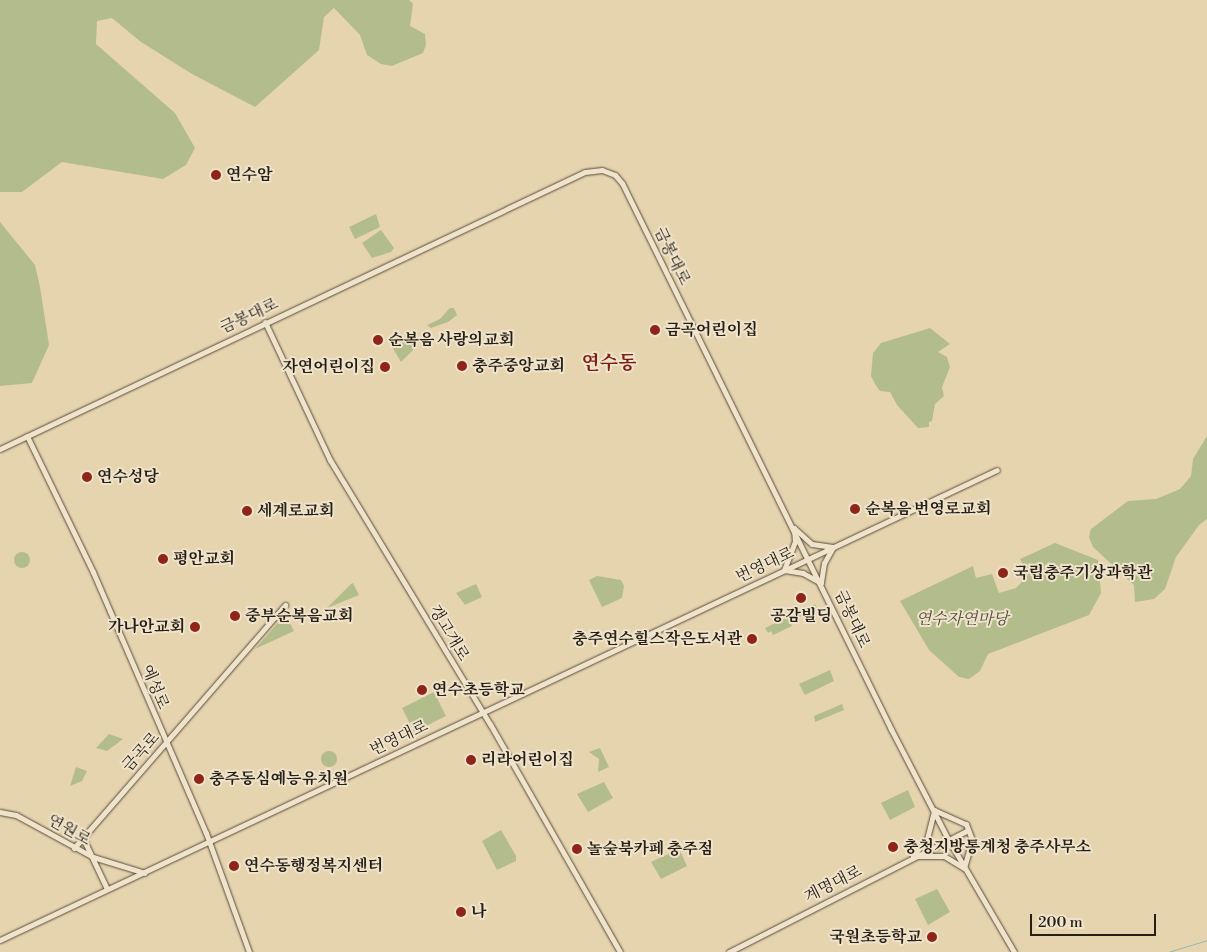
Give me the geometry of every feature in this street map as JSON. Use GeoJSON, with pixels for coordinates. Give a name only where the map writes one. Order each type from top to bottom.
{"type":"FeatureCollection","features":[{"type":"Feature","properties":{"kind":"street","name":"금봉대로"},"geometry":{"type":"LineString","coordinates":[[0,449],[585,172],[609,173],[622,183],[809,558],[890,729],[964,868],[1014,952]]}},
{"type":"Feature","properties":{"kind":"street","name":"갱고개로"},"geometry":{"type":"LineString","coordinates":[[265,322],[330,460],[483,712],[620,952]]}},
{"type":"Feature","properties":{"kind":"street","name":"예성로"},"geometry":{"type":"LineString","coordinates":[[27,436],[93,572],[206,833],[207,843],[249,952]]}},
{"type":"Feature","properties":{"kind":"street","name":"번영대로"},"geometry":{"type":"LineString","coordinates":[[0,940],[998,470]]}},
{"type":"Feature","properties":{"kind":"street"},"geometry":{"type":"LineString","coordinates":[[794,528],[812,544],[833,547],[824,563],[821,583],[802,573],[784,570],[792,553],[794,528]]}},
{"type":"Feature","properties":{"kind":"street","name":"금곡로"},"geometry":{"type":"LineString","coordinates":[[74,848],[285,605]]}},
{"type":"Feature","properties":{"kind":"street"},"geometry":{"type":"LineString","coordinates":[[934,810],[966,824],[972,840],[964,868],[944,856],[913,856],[927,840],[934,810]]}},
{"type":"Feature","properties":{"kind":"street","name":"연원로"},"geometry":{"type":"LineString","coordinates":[[0,812],[16,815],[93,857],[107,890]]}},
{"type":"Feature","properties":{"kind":"street","name":"계명대로"},"geometry":{"type":"LineString","coordinates":[[729,952],[913,856],[968,830]]}},
{"type":"Feature","properties":{"kind":"street"},"geometry":{"type":"LineString","coordinates":[[83,838],[93,857],[145,873]]}},
{"type":"Feature","properties":{"kind":"green space"},"geometry":{"type":"Polygon","coordinates":[[[0,0],[409,0],[413,4],[410,26],[425,34],[426,45],[423,53],[392,66],[381,64],[367,55],[360,35],[334,8],[324,17],[319,50],[255,107],[192,74],[141,42],[112,18],[97,21],[96,44],[175,113],[195,148],[186,165],[163,179],[62,162],[22,192],[0,192],[0,0]]]}},
{"type":"Feature","properties":{"kind":"green space"},"geometry":{"type":"Polygon","coordinates":[[[376,214],[380,227],[355,239],[349,227],[376,214]]]}},
{"type":"Feature","properties":{"kind":"green space"},"geometry":{"type":"Polygon","coordinates":[[[0,222],[35,265],[40,287],[49,345],[32,383],[0,386],[0,222]]]}},
{"type":"Feature","properties":{"kind":"green space"},"geometry":{"type":"Polygon","coordinates":[[[381,230],[394,248],[391,252],[372,258],[362,243],[381,230]]]}},
{"type":"Feature","properties":{"kind":"green space"},"geometry":{"type":"Polygon","coordinates":[[[450,308],[454,308],[457,315],[448,322],[431,328],[427,325],[440,319],[450,308]]]}},
{"type":"Feature","properties":{"kind":"green space"},"geometry":{"type":"Polygon","coordinates":[[[930,328],[950,344],[938,352],[947,357],[950,367],[942,387],[944,396],[935,404],[929,427],[918,428],[897,405],[890,392],[880,391],[875,384],[871,376],[873,353],[881,343],[930,328]]]}},
{"type":"Feature","properties":{"kind":"green space"},"geometry":{"type":"Polygon","coordinates":[[[410,335],[416,347],[401,362],[389,342],[410,335]]]}},
{"type":"Feature","properties":{"kind":"green space"},"geometry":{"type":"Polygon","coordinates":[[[1207,436],[1207,519],[1199,525],[1176,557],[1165,589],[1154,599],[1135,602],[1134,585],[1093,547],[1089,537],[1091,529],[1128,501],[1156,499],[1180,489],[1191,476],[1193,459],[1207,436]]]}},
{"type":"Feature","properties":{"kind":"green space","name":"연수자연마당"},"geometry":{"type":"Polygon","coordinates":[[[1055,543],[1098,560],[1101,593],[1089,615],[988,654],[980,671],[969,679],[959,677],[929,650],[900,601],[973,566],[976,578],[992,574],[999,593],[1016,588],[1028,575],[1020,559],[1055,543]]]}},
{"type":"Feature","properties":{"kind":"green space"},"geometry":{"type":"Polygon","coordinates":[[[22,552],[30,560],[22,568],[14,560],[22,552]]]}},
{"type":"Feature","properties":{"kind":"green space"},"geometry":{"type":"Polygon","coordinates":[[[597,576],[621,580],[624,586],[622,598],[602,607],[589,580],[597,576]]]}},
{"type":"Feature","properties":{"kind":"green space"},"geometry":{"type":"Polygon","coordinates":[[[353,583],[359,595],[327,608],[351,584],[353,583]]]}},
{"type":"Feature","properties":{"kind":"green space"},"geometry":{"type":"Polygon","coordinates":[[[476,584],[482,597],[465,605],[456,593],[476,584]]]}},
{"type":"Feature","properties":{"kind":"green space"},"geometry":{"type":"Polygon","coordinates":[[[815,604],[817,608],[790,622],[792,626],[773,635],[771,631],[768,633],[765,628],[815,604]]]}},
{"type":"Feature","properties":{"kind":"green space"},"geometry":{"type":"Polygon","coordinates":[[[286,616],[294,631],[255,649],[283,617],[286,616]]]}},
{"type":"Feature","properties":{"kind":"green space"},"geometry":{"type":"Polygon","coordinates":[[[830,670],[834,681],[805,695],[799,684],[830,670]]]}},
{"type":"Feature","properties":{"kind":"green space"},"geometry":{"type":"Polygon","coordinates":[[[434,692],[446,716],[414,732],[402,708],[434,692]]]}},
{"type":"Feature","properties":{"kind":"green space"},"geometry":{"type":"Polygon","coordinates":[[[842,704],[844,710],[815,722],[814,716],[842,704]]]}},
{"type":"Feature","properties":{"kind":"green space"},"geometry":{"type":"Polygon","coordinates":[[[109,734],[123,739],[107,751],[96,748],[109,734]]]}},
{"type":"Feature","properties":{"kind":"green space"},"geometry":{"type":"Polygon","coordinates":[[[600,748],[609,767],[598,772],[599,759],[589,752],[600,748]]]}},
{"type":"Feature","properties":{"kind":"green space"},"geometry":{"type":"Polygon","coordinates":[[[329,751],[337,759],[329,767],[321,759],[329,751]]]}},
{"type":"Feature","properties":{"kind":"green space"},"geometry":{"type":"Polygon","coordinates":[[[76,767],[87,771],[82,781],[70,786],[76,767]]]}},
{"type":"Feature","properties":{"kind":"green space"},"geometry":{"type":"Polygon","coordinates":[[[604,782],[613,798],[588,812],[577,794],[604,782]]]}},
{"type":"Feature","properties":{"kind":"green space"},"geometry":{"type":"Polygon","coordinates":[[[908,790],[915,807],[890,820],[881,803],[908,790]]]}},
{"type":"Feature","properties":{"kind":"green space"},"geometry":{"type":"Polygon","coordinates":[[[501,830],[516,856],[516,861],[497,870],[482,841],[501,830]]]}},
{"type":"Feature","properties":{"kind":"green space"},"geometry":{"type":"Polygon","coordinates":[[[679,849],[687,866],[661,879],[651,862],[679,849]]]}},
{"type":"Feature","properties":{"kind":"green space"},"geometry":{"type":"Polygon","coordinates":[[[937,889],[950,912],[928,925],[915,899],[937,889]]]}},
{"type":"Feature","properties":{"kind":"waterway"},"geometry":{"type":"LineString","coordinates":[[1168,952],[1207,940]]}},
{"type":"Feature","properties":{"kind":"place","name":"연수암"},"geometry":{"type":"Point","coordinates":[216,175]}},
{"type":"Feature","properties":{"kind":"place","name":"금곡어린이집"},"geometry":{"type":"Point","coordinates":[655,330]}},
{"type":"Feature","properties":{"kind":"place","name":"순복음 사랑의교회"},"geometry":{"type":"Point","coordinates":[378,340]}},
{"type":"Feature","properties":{"kind":"place","name":"충주중앙교회"},"geometry":{"type":"Point","coordinates":[462,366]}},
{"type":"Feature","properties":{"kind":"place","name":"자연어린이집"},"geometry":{"type":"Point","coordinates":[385,367]}},
{"type":"Feature","properties":{"kind":"place","name":"연수성당"},"geometry":{"type":"Point","coordinates":[87,477]}},
{"type":"Feature","properties":{"kind":"place","name":"순복음 번영로교회"},"geometry":{"type":"Point","coordinates":[855,509]}},
{"type":"Feature","properties":{"kind":"place","name":"세계로교회"},"geometry":{"type":"Point","coordinates":[247,511]}},
{"type":"Feature","properties":{"kind":"place","name":"평안교회"},"geometry":{"type":"Point","coordinates":[163,559]}},
{"type":"Feature","properties":{"kind":"place","name":"국립충주기상과학관"},"geometry":{"type":"Point","coordinates":[1003,573]}},
{"type":"Feature","properties":{"kind":"place","name":"공감빌딩"},"geometry":{"type":"Point","coordinates":[801,598]}},
{"type":"Feature","properties":{"kind":"place","name":"중부순복음교회"},"geometry":{"type":"Point","coordinates":[235,616]}},
{"type":"Feature","properties":{"kind":"place","name":"가나안교회"},"geometry":{"type":"Point","coordinates":[195,627]}},
{"type":"Feature","properties":{"kind":"place","name":"충주연수힐스작은도서관"},"geometry":{"type":"Point","coordinates":[752,639]}},
{"type":"Feature","properties":{"kind":"place","name":"연수초등학교"},"geometry":{"type":"Point","coordinates":[422,690]}},
{"type":"Feature","properties":{"kind":"place","name":"리라어린이집"},"geometry":{"type":"Point","coordinates":[471,760]}},
{"type":"Feature","properties":{"kind":"place","name":"충주동심예능유치원"},"geometry":{"type":"Point","coordinates":[199,779]}},
{"type":"Feature","properties":{"kind":"place","name":"충청지방통계청 충주사무소"},"geometry":{"type":"Point","coordinates":[893,847]}},
{"type":"Feature","properties":{"kind":"place","name":"놀숲북카페 충주점"},"geometry":{"type":"Point","coordinates":[577,849]}},
{"type":"Feature","properties":{"kind":"place","name":"연수동행정복지센터"},"geometry":{"type":"Point","coordinates":[234,866]}},
{"type":"Feature","properties":{"kind":"place","name":"나"},"geometry":{"type":"Point","coordinates":[461,912]}},
{"type":"Feature","properties":{"kind":"place","name":"국원초등학교"},"geometry":{"type":"Point","coordinates":[932,937]}},
{"type":"Feature","properties":{"kind":"district","name":"연수동"},"geometry":{"type":"Point","coordinates":[609,364]}}]}
